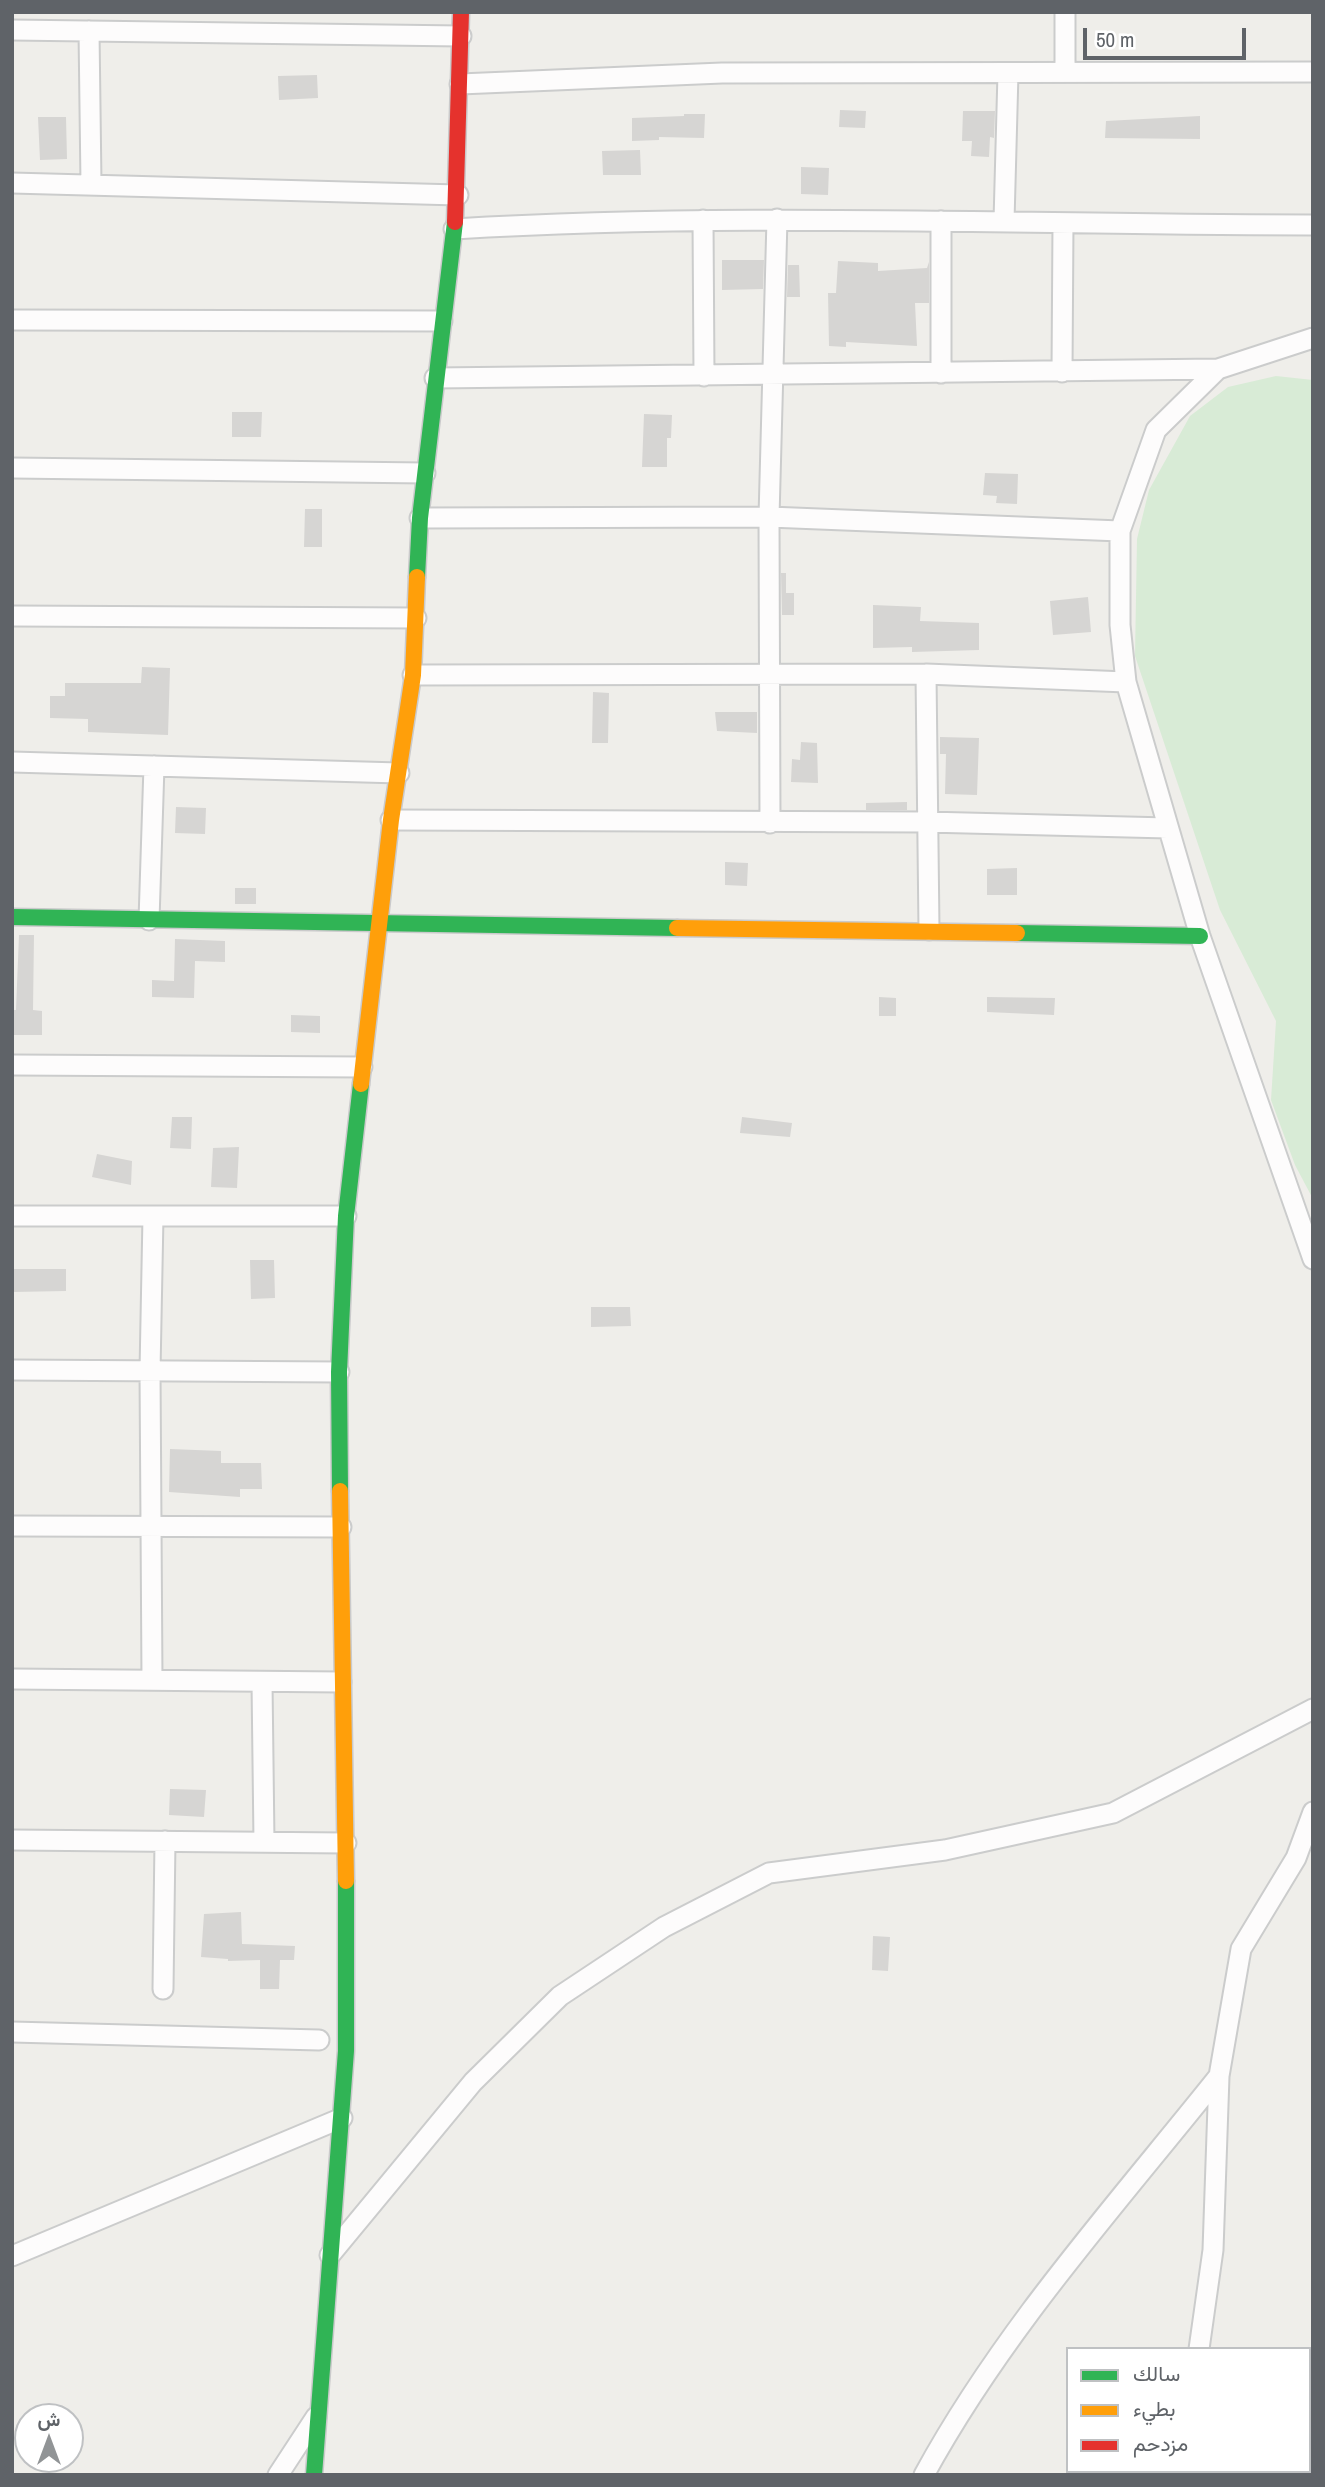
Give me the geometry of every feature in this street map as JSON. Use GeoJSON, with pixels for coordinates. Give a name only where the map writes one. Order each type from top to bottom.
{"type":"FeatureCollection","features":[{"type":"Feature","properties":{"kind":"street"},"geometry":{"type":"LineString","coordinates":[[314,2475],[345,2051],[346,1843],[341,1682],[339,1372],[345,1216],[391,820],[413,676],[420,518],[458,195],[461,12]]}},
{"type":"Feature","properties":{"kind":"street"},"geometry":{"type":"LineString","coordinates":[[1065,12],[1065,70]]}},
{"type":"Feature","properties":{"kind":"street"},"geometry":{"type":"LineString","coordinates":[[12,30],[461,36]]}},
{"type":"Feature","properties":{"kind":"street"},"geometry":{"type":"LineString","coordinates":[[89,31],[91,184]]}},
{"type":"Feature","properties":{"kind":"street"},"geometry":{"type":"LineString","coordinates":[[460,84],[722,73],[1008,73],[1065,70],[1313,72]]}},
{"type":"Feature","properties":{"kind":"street"},"geometry":{"type":"LineString","coordinates":[[1004,221],[1008,73]]}},
{"type":"Feature","properties":{"kind":"street"},"geometry":{"type":"LineString","coordinates":[[12,183],[458,195]]}},
{"type":"Feature","properties":{"kind":"street"},"geometry":{"type":"LineString","coordinates":[[454,229],[580,221],[777,219],[1313,225]]}},
{"type":"Feature","properties":{"kind":"street"},"geometry":{"type":"LineString","coordinates":[[770,823],[769,517],[777,219]]}},
{"type":"Feature","properties":{"kind":"street"},"geometry":{"type":"LineString","coordinates":[[703,220],[704,376]]}},
{"type":"Feature","properties":{"kind":"street"},"geometry":{"type":"LineString","coordinates":[[941,221],[941,373]]}},
{"type":"Feature","properties":{"kind":"street"},"geometry":{"type":"LineString","coordinates":[[1062,372],[1063,223]]}},
{"type":"Feature","properties":{"kind":"street"},"geometry":{"type":"LineString","coordinates":[[12,320],[442,321]]}},
{"type":"Feature","properties":{"kind":"street"},"geometry":{"type":"LineString","coordinates":[[435,379],[1218,369],[1313,338]]}},
{"type":"Feature","properties":{"kind":"street"},"geometry":{"type":"LineString","coordinates":[[1218,369],[1156,430],[1120,531],[1120,625],[1126,682],[1200,936],[1313,1259]]}},
{"type":"Feature","properties":{"kind":"street"},"geometry":{"type":"LineString","coordinates":[[12,468],[425,473]]}},
{"type":"Feature","properties":{"kind":"street"},"geometry":{"type":"LineString","coordinates":[[420,518],[769,517],[1120,531]]}},
{"type":"Feature","properties":{"kind":"street"},"geometry":{"type":"LineString","coordinates":[[12,616],[416,618]]}},
{"type":"Feature","properties":{"kind":"street"},"geometry":{"type":"LineString","coordinates":[[413,676],[926,674],[1126,682]]}},
{"type":"Feature","properties":{"kind":"street"},"geometry":{"type":"LineString","coordinates":[[926,674],[929,930]]}},
{"type":"Feature","properties":{"kind":"street"},"geometry":{"type":"LineString","coordinates":[[12,762],[399,773]]}},
{"type":"Feature","properties":{"kind":"street"},"geometry":{"type":"LineString","coordinates":[[149,920],[154,766]]}},
{"type":"Feature","properties":{"kind":"street"},"geometry":{"type":"LineString","coordinates":[[391,820],[926,822],[1168,828]]}},
{"type":"Feature","properties":{"kind":"street"},"geometry":{"type":"LineString","coordinates":[[12,917],[378,925],[929,930],[1200,936]]}},
{"type":"Feature","properties":{"kind":"street"},"geometry":{"type":"LineString","coordinates":[[12,1065],[362,1067]]}},
{"type":"Feature","properties":{"kind":"street"},"geometry":{"type":"LineString","coordinates":[[12,1216],[345,1216]]}},
{"type":"Feature","properties":{"kind":"street"},"geometry":{"type":"LineString","coordinates":[[152,1680],[150,1371],[153,1216]]}},
{"type":"Feature","properties":{"kind":"street"},"geometry":{"type":"LineString","coordinates":[[12,1370],[339,1372]]}},
{"type":"Feature","properties":{"kind":"street"},"geometry":{"type":"LineString","coordinates":[[12,1526],[341,1527]]}},
{"type":"Feature","properties":{"kind":"street"},"geometry":{"type":"LineString","coordinates":[[12,1679],[341,1682]]}},
{"type":"Feature","properties":{"kind":"street"},"geometry":{"type":"LineString","coordinates":[[261,1682],[264,1842]]}},
{"type":"Feature","properties":{"kind":"street"},"geometry":{"type":"LineString","coordinates":[[329,2255],[473,2082],[560,1996],[664,1927],[769,1873],[945,1850],[1113,1813],[1313,1709]]}},
{"type":"Feature","properties":{"kind":"street"},"geometry":{"type":"LineString","coordinates":[[1199,2347],[1213,2250],[1219,2076],[1241,1949],[1296,1858],[1313,1812]]}},
{"type":"Feature","properties":{"kind":"street"},"geometry":{"type":"LineString","coordinates":[[12,1840],[346,1843]]}},
{"type":"Feature","properties":{"kind":"street"},"geometry":{"type":"LineString","coordinates":[[163,1989],[165,1841]]}},
{"type":"Feature","properties":{"kind":"street"},"geometry":{"type":"LineString","coordinates":[[12,2032],[319,2040]]}},
{"type":"Feature","properties":{"kind":"street"},"geometry":{"type":"LineString","coordinates":[[924,2475],[956,2416],[1022,2322],[1219,2076]]}},
{"type":"Feature","properties":{"kind":"street"},"geometry":{"type":"LineString","coordinates":[[12,2256],[342,2118]]}},
{"type":"Feature","properties":{"kind":"street"},"geometry":{"type":"LineString","coordinates":[[278,2475],[319,2412]]}},
{"type":"Feature","properties":{"kind":"green space"},"geometry":{"type":"Polygon","coordinates":[[[1276,376],[1313,380],[1313,1199],[1295,1165],[1271,1100],[1276,1021],[1220,910],[1135,656],[1137,539],[1149,490],[1190,416],[1228,387],[1276,376]]]}},
{"type":"Feature","properties":{"kind":"building"},"geometry":{"type":"Polygon","coordinates":[[[317,75],[318,98],[279,100],[278,76],[317,75]]]}},
{"type":"Feature","properties":{"kind":"building"},"geometry":{"type":"Polygon","coordinates":[[[840,110],[866,111],[865,128],[839,127],[840,110]]]}},
{"type":"Feature","properties":{"kind":"building"},"geometry":{"type":"Polygon","coordinates":[[[963,111],[995,111],[994,138],[990,137],[989,157],[971,156],[972,141],[962,141],[963,111]]]}},
{"type":"Feature","properties":{"kind":"building"},"geometry":{"type":"Polygon","coordinates":[[[705,114],[704,138],[659,137],[659,140],[632,141],[632,118],[705,114]]]}},
{"type":"Feature","properties":{"kind":"building"},"geometry":{"type":"Polygon","coordinates":[[[1200,116],[1200,139],[1105,138],[1106,121],[1200,116]]]}},
{"type":"Feature","properties":{"kind":"building"},"geometry":{"type":"Polygon","coordinates":[[[38,117],[66,117],[67,159],[40,160],[38,117]]]}},
{"type":"Feature","properties":{"kind":"building"},"geometry":{"type":"Polygon","coordinates":[[[640,150],[641,175],[603,175],[602,151],[640,150]]]}},
{"type":"Feature","properties":{"kind":"building"},"geometry":{"type":"Polygon","coordinates":[[[801,167],[829,168],[828,195],[801,194],[801,167]]]}},
{"type":"Feature","properties":{"kind":"building"},"geometry":{"type":"Polygon","coordinates":[[[722,260],[764,260],[763,289],[722,290],[722,260]]]}},
{"type":"Feature","properties":{"kind":"building"},"geometry":{"type":"Polygon","coordinates":[[[838,261],[878,263],[878,271],[927,268],[929,262],[929,303],[915,303],[917,346],[846,342],[846,347],[829,346],[828,293],[836,293],[838,261]]]}},
{"type":"Feature","properties":{"kind":"building"},"geometry":{"type":"Polygon","coordinates":[[[788,265],[799,265],[800,297],[787,297],[788,265]]]}},
{"type":"Feature","properties":{"kind":"building"},"geometry":{"type":"Polygon","coordinates":[[[232,412],[262,412],[261,437],[232,437],[232,412]]]}},
{"type":"Feature","properties":{"kind":"building"},"geometry":{"type":"Polygon","coordinates":[[[644,414],[672,415],[671,438],[667,438],[667,467],[642,467],[644,414]]]}},
{"type":"Feature","properties":{"kind":"building"},"geometry":{"type":"Polygon","coordinates":[[[985,473],[1018,474],[1017,504],[996,503],[997,496],[983,495],[985,473]]]}},
{"type":"Feature","properties":{"kind":"building"},"geometry":{"type":"Polygon","coordinates":[[[305,509],[322,509],[322,547],[304,547],[305,509]]]}},
{"type":"Feature","properties":{"kind":"building"},"geometry":{"type":"Polygon","coordinates":[[[781,573],[786,573],[786,593],[794,593],[794,615],[782,615],[781,573]]]}},
{"type":"Feature","properties":{"kind":"building"},"geometry":{"type":"Polygon","coordinates":[[[1088,597],[1091,632],[1053,635],[1050,601],[1088,597]]]}},
{"type":"Feature","properties":{"kind":"building"},"geometry":{"type":"Polygon","coordinates":[[[873,605],[921,607],[920,621],[979,623],[979,650],[912,652],[912,647],[873,648],[873,605]]]}},
{"type":"Feature","properties":{"kind":"building"},"geometry":{"type":"Polygon","coordinates":[[[142,667],[170,668],[168,735],[88,732],[88,719],[50,718],[50,696],[65,696],[65,683],[141,683],[142,667]]]}},
{"type":"Feature","properties":{"kind":"building"},"geometry":{"type":"Polygon","coordinates":[[[593,692],[609,693],[608,743],[592,743],[593,692]]]}},
{"type":"Feature","properties":{"kind":"building"},"geometry":{"type":"Polygon","coordinates":[[[715,712],[757,712],[757,733],[717,731],[715,712]]]}},
{"type":"Feature","properties":{"kind":"building"},"geometry":{"type":"Polygon","coordinates":[[[940,737],[979,738],[977,795],[945,794],[946,754],[940,754],[940,737]]]}},
{"type":"Feature","properties":{"kind":"building"},"geometry":{"type":"Polygon","coordinates":[[[801,742],[817,743],[818,783],[791,782],[792,759],[800,760],[801,742]]]}},
{"type":"Feature","properties":{"kind":"building"},"geometry":{"type":"Polygon","coordinates":[[[907,802],[907,810],[866,810],[866,803],[907,802]]]}},
{"type":"Feature","properties":{"kind":"building"},"geometry":{"type":"Polygon","coordinates":[[[176,807],[206,808],[205,834],[175,833],[176,807]]]}},
{"type":"Feature","properties":{"kind":"building"},"geometry":{"type":"Polygon","coordinates":[[[725,862],[748,863],[747,886],[725,885],[725,862]]]}},
{"type":"Feature","properties":{"kind":"building"},"geometry":{"type":"Polygon","coordinates":[[[1017,868],[1017,895],[987,895],[987,869],[1017,868]]]}},
{"type":"Feature","properties":{"kind":"building"},"geometry":{"type":"Polygon","coordinates":[[[235,888],[256,888],[256,904],[235,904],[235,888]]]}},
{"type":"Feature","properties":{"kind":"building"},"geometry":{"type":"Polygon","coordinates":[[[19,935],[34,935],[33,1010],[42,1011],[42,1035],[12,1035],[12,1010],[16,1010],[19,935]]]}},
{"type":"Feature","properties":{"kind":"building"},"geometry":{"type":"Polygon","coordinates":[[[175,939],[225,941],[225,962],[195,961],[194,998],[152,997],[152,980],[174,981],[175,939]]]}},
{"type":"Feature","properties":{"kind":"building"},"geometry":{"type":"Polygon","coordinates":[[[879,997],[896,998],[896,1016],[879,1016],[879,997]]]}},
{"type":"Feature","properties":{"kind":"building"},"geometry":{"type":"Polygon","coordinates":[[[987,997],[1055,998],[1054,1015],[987,1012],[987,997]]]}},
{"type":"Feature","properties":{"kind":"building"},"geometry":{"type":"Polygon","coordinates":[[[291,1015],[320,1016],[320,1033],[291,1032],[291,1015]]]}},
{"type":"Feature","properties":{"kind":"building"},"geometry":{"type":"Polygon","coordinates":[[[172,1117],[192,1117],[191,1149],[170,1148],[172,1117]]]}},
{"type":"Feature","properties":{"kind":"building"},"geometry":{"type":"Polygon","coordinates":[[[742,1117],[792,1123],[790,1137],[740,1133],[742,1117]]]}},
{"type":"Feature","properties":{"kind":"building"},"geometry":{"type":"Polygon","coordinates":[[[239,1147],[237,1188],[211,1187],[213,1148],[239,1147]]]}},
{"type":"Feature","properties":{"kind":"building"},"geometry":{"type":"Polygon","coordinates":[[[97,1154],[132,1161],[131,1185],[92,1177],[97,1154]]]}},
{"type":"Feature","properties":{"kind":"building"},"geometry":{"type":"Polygon","coordinates":[[[250,1260],[274,1260],[275,1298],[251,1299],[250,1260]]]}},
{"type":"Feature","properties":{"kind":"building"},"geometry":{"type":"Polygon","coordinates":[[[13,1269],[66,1269],[66,1291],[13,1292],[13,1269]]]}},
{"type":"Feature","properties":{"kind":"building"},"geometry":{"type":"Polygon","coordinates":[[[591,1307],[630,1307],[631,1326],[591,1327],[591,1307]]]}},
{"type":"Feature","properties":{"kind":"building"},"geometry":{"type":"Polygon","coordinates":[[[170,1449],[221,1451],[221,1463],[261,1463],[262,1489],[240,1489],[240,1497],[169,1492],[170,1449]]]}},
{"type":"Feature","properties":{"kind":"building"},"geometry":{"type":"Polygon","coordinates":[[[170,1789],[206,1790],[204,1817],[169,1815],[170,1789]]]}},
{"type":"Feature","properties":{"kind":"building"},"geometry":{"type":"Polygon","coordinates":[[[241,1912],[242,1944],[295,1946],[294,1960],[280,1960],[279,1989],[260,1989],[260,1960],[228,1961],[201,1957],[204,1914],[241,1912]]]}},
{"type":"Feature","properties":{"kind":"building"},"geometry":{"type":"Polygon","coordinates":[[[873,1936],[890,1937],[888,1971],[872,1970],[873,1936]]]}},
{"type":"Feature","properties":{"kind":"traffic: fast"},"geometry":{"type":"LineString","coordinates":[[417,577],[420,518],[455,222]]}},
{"type":"Feature","properties":{"kind":"traffic: fast"},"geometry":{"type":"LineString","coordinates":[[12,917],[677,928]]}},
{"type":"Feature","properties":{"kind":"traffic: fast"},"geometry":{"type":"LineString","coordinates":[[1017,933],[1200,936]]}},
{"type":"Feature","properties":{"kind":"traffic: fast"},"geometry":{"type":"LineString","coordinates":[[340,1491],[339,1372],[346,1216],[361,1084]]}},
{"type":"Feature","properties":{"kind":"traffic: fast"},"geometry":{"type":"LineString","coordinates":[[314,2475],[346,2051],[346,1881]]}},
{"type":"Feature","properties":{"kind":"traffic: slow"},"geometry":{"type":"LineString","coordinates":[[361,1084],[391,820],[413,675],[417,577]]}},
{"type":"Feature","properties":{"kind":"traffic: slow"},"geometry":{"type":"LineString","coordinates":[[677,928],[1017,933]]}},
{"type":"Feature","properties":{"kind":"traffic: slow"},"geometry":{"type":"LineString","coordinates":[[340,1491],[346,1881]]}},
{"type":"Feature","properties":{"kind":"traffic: jam"},"geometry":{"type":"LineString","coordinates":[[455,222],[461,12]]}}]}
